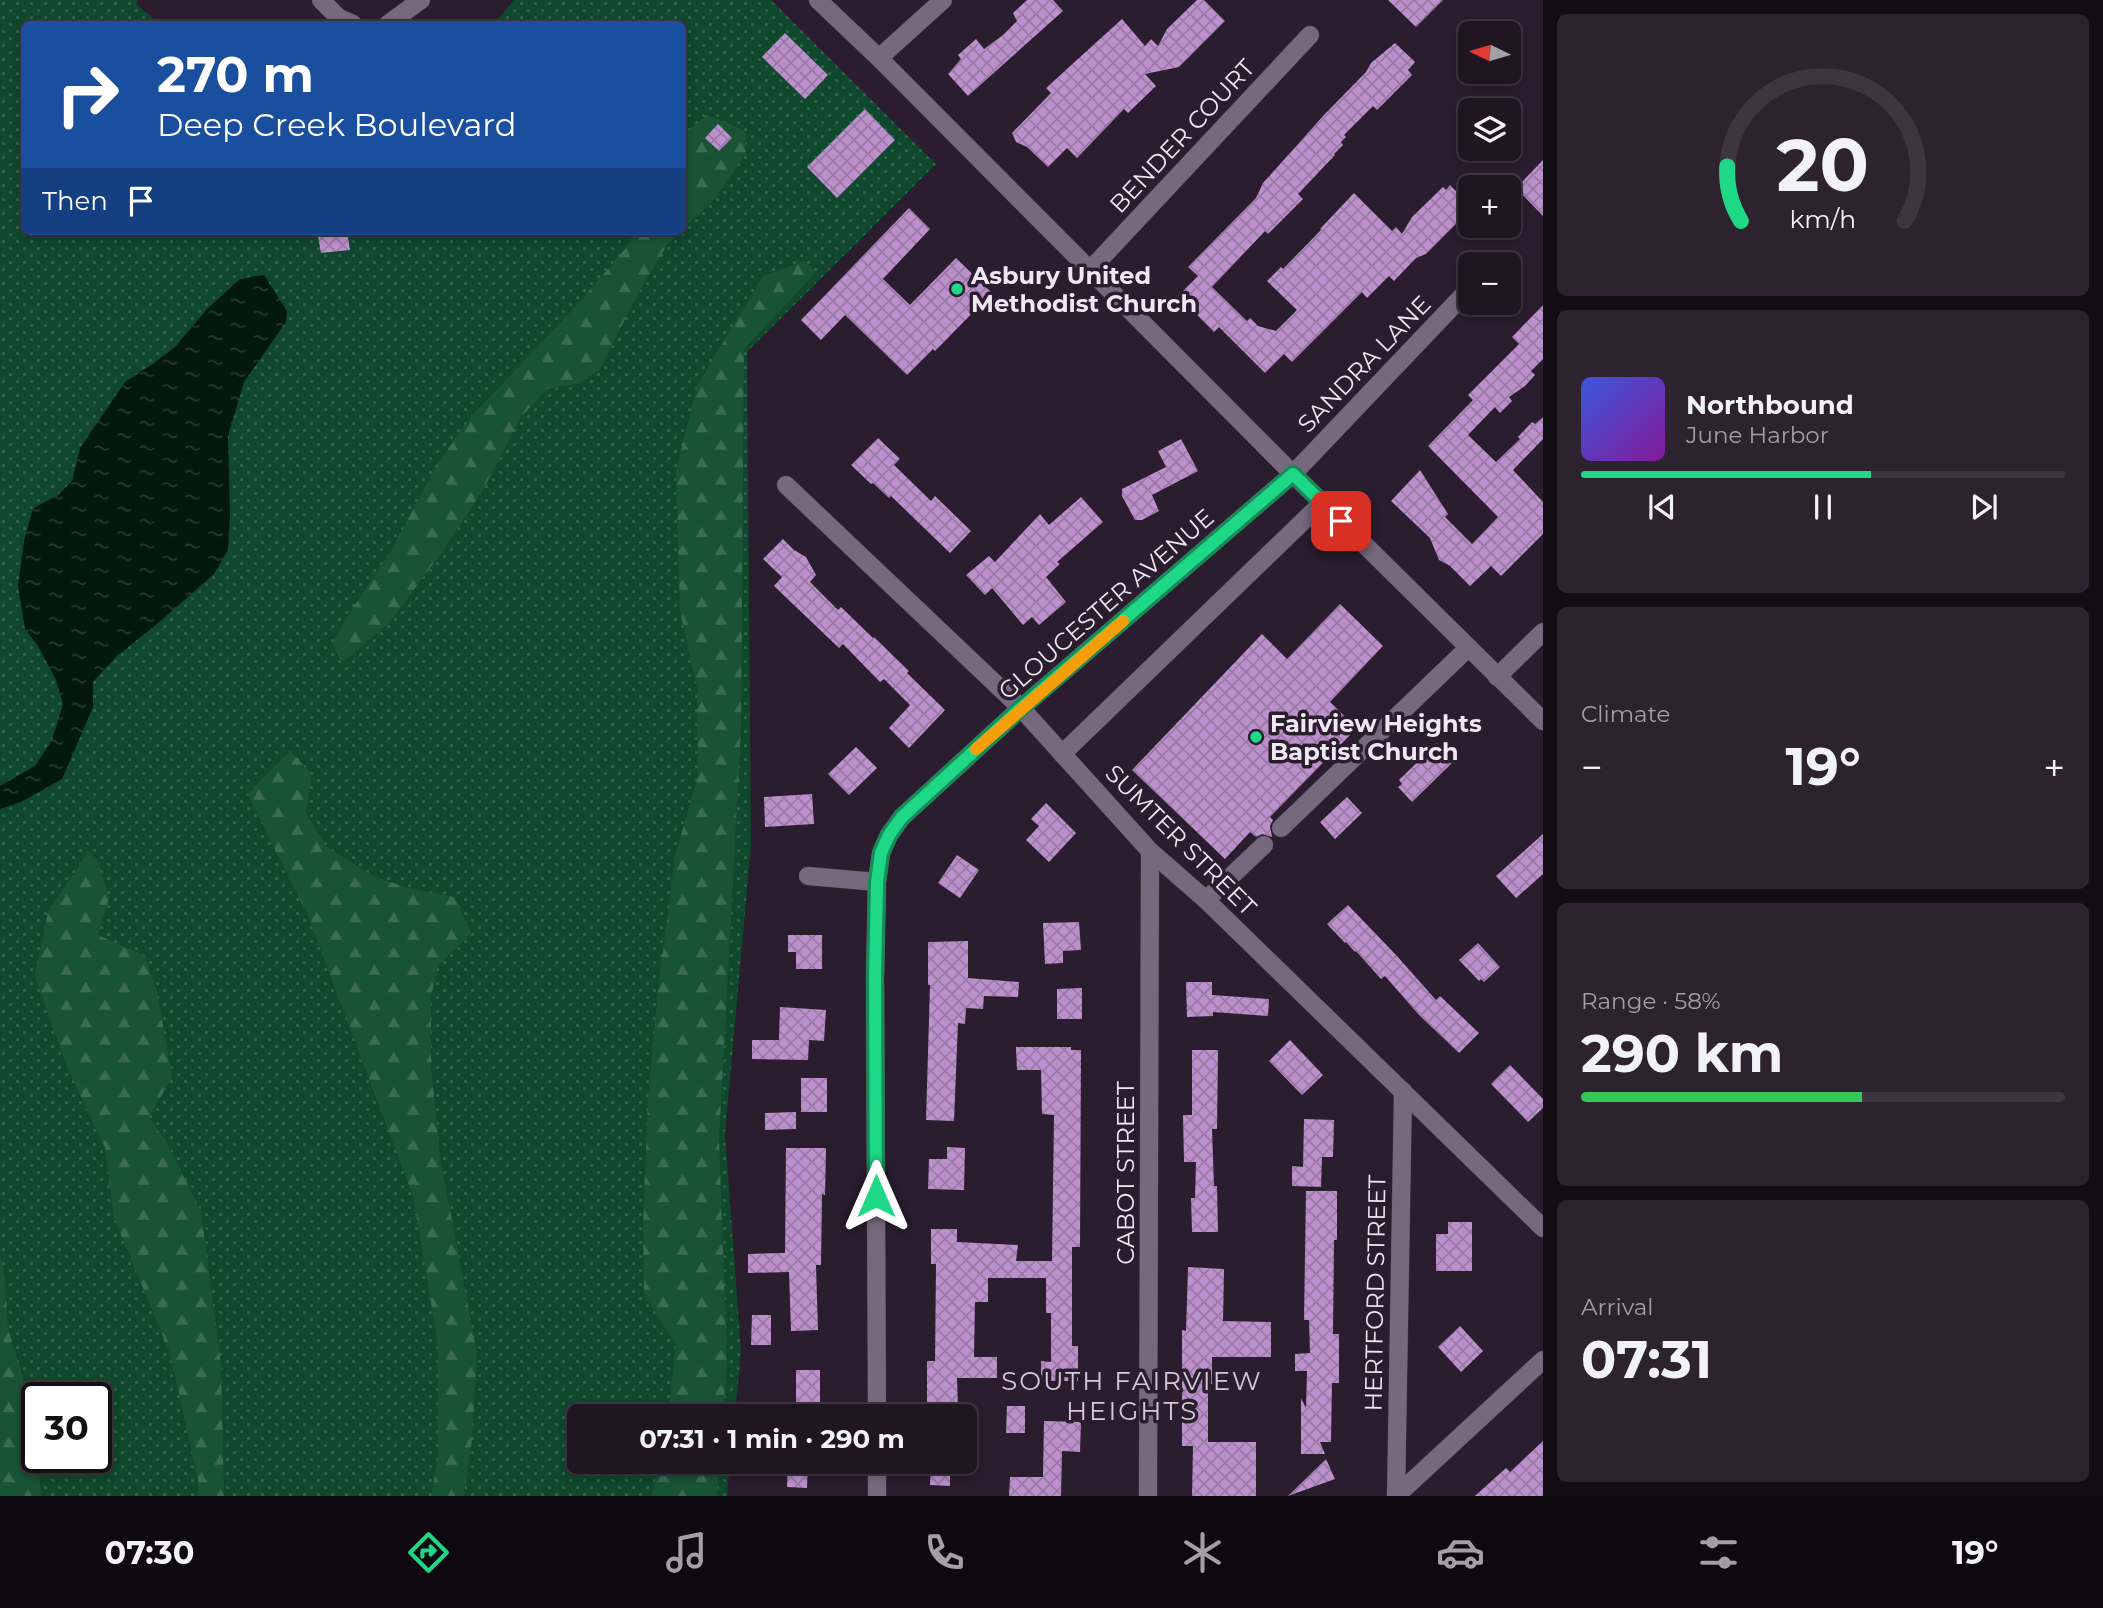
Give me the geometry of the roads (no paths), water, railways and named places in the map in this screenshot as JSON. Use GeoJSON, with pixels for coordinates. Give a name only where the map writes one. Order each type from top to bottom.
{"type":"FeatureCollection","features":[{"type":"Feature","properties":{"kind":"street"},"geometry":{"type":"LineString","coordinates":[[321,0],[339,18],[346,21]]}},
{"type":"Feature","properties":{"kind":"street"},"geometry":{"type":"LineString","coordinates":[[392,21],[421,0]]}},
{"type":"Feature","properties":{"kind":"street"},"geometry":{"type":"LineString","coordinates":[[818,0],[1543,720]]}},
{"type":"Feature","properties":{"kind":"street"},"geometry":{"type":"LineString","coordinates":[[879,58],[943,0]]}},
{"type":"Feature","properties":{"kind":"street","name":"BENDER COURT"},"geometry":{"type":"LineString","coordinates":[[1090,270],[1310,35]]}},
{"type":"Feature","properties":{"kind":"street","name":"SANDRA LANE"},"geometry":{"type":"LineString","coordinates":[[1293,474],[1458,301]]}},
{"type":"Feature","properties":{"kind":"street","name":"GLOUCESTER AVENUE"},"geometry":{"type":"LineString","coordinates":[[877,1404],[877,882],[881,853],[889,835],[902,817],[1021,708],[1293,474]]}},
{"type":"Feature","properties":{"kind":"street","name":"SUMTER STREET"},"geometry":{"type":"LineString","coordinates":[[786,485],[1021,708],[1150,851],[1206,901],[1543,1228]]}},
{"type":"Feature","properties":{"kind":"street"},"geometry":{"type":"LineString","coordinates":[[1062,754],[1322,503]]}},
{"type":"Feature","properties":{"kind":"street"},"geometry":{"type":"LineString","coordinates":[[1497,677],[1543,632]]}},
{"type":"Feature","properties":{"kind":"street"},"geometry":{"type":"LineString","coordinates":[[1281,828],[1468,648]]}},
{"type":"Feature","properties":{"kind":"street"},"geometry":{"type":"LineString","coordinates":[[1206,901],[1264,845]]}},
{"type":"Feature","properties":{"kind":"street","name":"CABOT STREET"},"geometry":{"type":"LineString","coordinates":[[1148,1496],[1150,851]]}},
{"type":"Feature","properties":{"kind":"street"},"geometry":{"type":"LineString","coordinates":[[808,876],[877,882]]}},
{"type":"Feature","properties":{"kind":"street","name":"HERTFORD STREET"},"geometry":{"type":"LineString","coordinates":[[1396,1496],[1403,1091]]}},
{"type":"Feature","properties":{"kind":"street"},"geometry":{"type":"LineString","coordinates":[[1396,1496],[1543,1360]]}},
{"type":"Feature","properties":{"kind":"street"},"geometry":{"type":"LineString","coordinates":[[877,1474],[877,1496]]}},
{"type":"Feature","properties":{"kind":"water"},"geometry":{"type":"Polygon","coordinates":[[[264,275],[287,311],[286,322],[244,382],[228,436],[228,550],[214,574],[117,656],[93,682],[93,707],[62,779],[21,802],[0,809],[0,786],[35,766],[52,740],[63,704],[56,680],[38,646],[25,629],[18,586],[24,541],[33,508],[57,496],[72,481],[80,448],[125,382],[175,347],[207,309],[240,279],[264,275]]]}},
{"type":"Feature","properties":{"kind":"place","name":"Asbury United Methodist Church"},"geometry":{"type":"Point","coordinates":[957,289]}},
{"type":"Feature","properties":{"kind":"place","name":"Fairview Heights Baptist Church"},"geometry":{"type":"Point","coordinates":[1256,737]}},
{"type":"Feature","properties":{"kind":"district","name":"SOUTH FAIRVIEW HEIGHTS"},"geometry":{"type":"Point","coordinates":[1132,1396]}}]}
